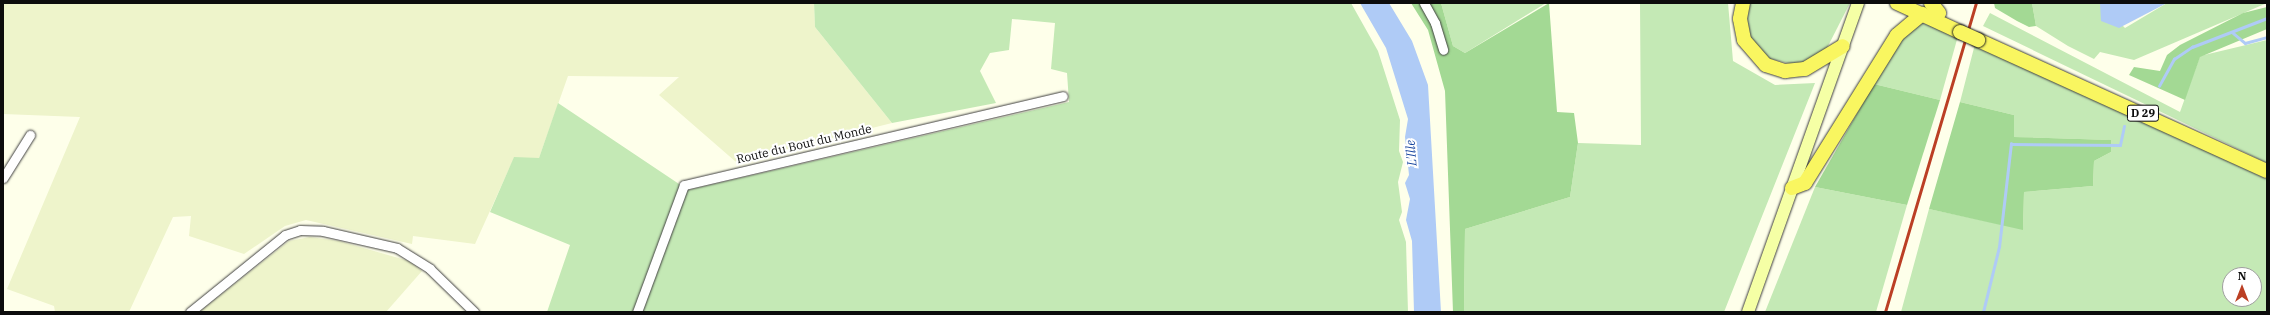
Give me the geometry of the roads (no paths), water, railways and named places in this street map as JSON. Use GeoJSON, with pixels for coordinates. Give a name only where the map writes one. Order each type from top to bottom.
{"type":"FeatureCollection","features":[{"type":"Feature","properties":{"kind":"main road"},"geometry":{"type":"LineString","coordinates":[[1743,3],[1740,19],[1744,40],[1766,65],[1785,71],[1805,69],[1843,46]]}},
{"type":"Feature","properties":{"kind":"main road"},"geometry":{"type":"LineString","coordinates":[[1748,312],[1858,3]]}},
{"type":"Feature","properties":{"kind":"main road","name":"D 29"},"geometry":{"type":"LineString","coordinates":[[1897,3],[1920,8],[1935,8],[1962,28]]}},
{"type":"Feature","properties":{"kind":"main road"},"geometry":{"type":"LineString","coordinates":[[1792,188],[1805,183],[1902,28],[1920,8]]}},
{"type":"Feature","properties":{"kind":"main road","name":"D 29"},"geometry":{"type":"LineString","coordinates":[[1920,8],[2019,56],[2267,171]]}},
{"type":"Feature","properties":{"kind":"street"},"geometry":{"type":"LineString","coordinates":[[1424,3],[1435,23],[1444,50]]}},
{"type":"Feature","properties":{"kind":"street","name":"Route du Bout du Monde"},"geometry":{"type":"LineString","coordinates":[[637,312],[684,184],[1062,96]]}},
{"type":"Feature","properties":{"kind":"street"},"geometry":{"type":"LineString","coordinates":[[3,178],[6,164],[30,135]]}},
{"type":"Feature","properties":{"kind":"street"},"geometry":{"type":"LineString","coordinates":[[190,312],[285,235],[300,230],[323,231],[397,248],[430,269],[474,312]]}},
{"type":"Feature","properties":{"kind":"water","name":"L'Ille"},"geometry":{"type":"Polygon","coordinates":[[[1360,3],[1389,3],[1412,41],[1428,85],[1441,312],[1414,312],[1412,241],[1406,220],[1410,199],[1405,183],[1409,175],[1405,137],[1408,119],[1386,48],[1360,3]]]}},
{"type":"Feature","properties":{"kind":"water"},"geometry":{"type":"Polygon","coordinates":[[[2100,3],[2167,3],[2119,28],[2101,21],[2100,3]]]}},
{"type":"Feature","properties":{"kind":"waterway"},"geometry":{"type":"LineString","coordinates":[[2159,86],[2174,59],[2192,47],[2267,18]]}},
{"type":"Feature","properties":{"kind":"waterway"},"geometry":{"type":"LineString","coordinates":[[2232,32],[2245,43],[2267,37]]}},
{"type":"Feature","properties":{"kind":"waterway"},"geometry":{"type":"LineString","coordinates":[[1983,312],[1999,247],[2011,144],[2120,145],[2124,126]]}},
{"type":"Feature","properties":{"kind":"railway"},"geometry":{"type":"LineString","coordinates":[[1885,312],[1976,3]]}}]}
